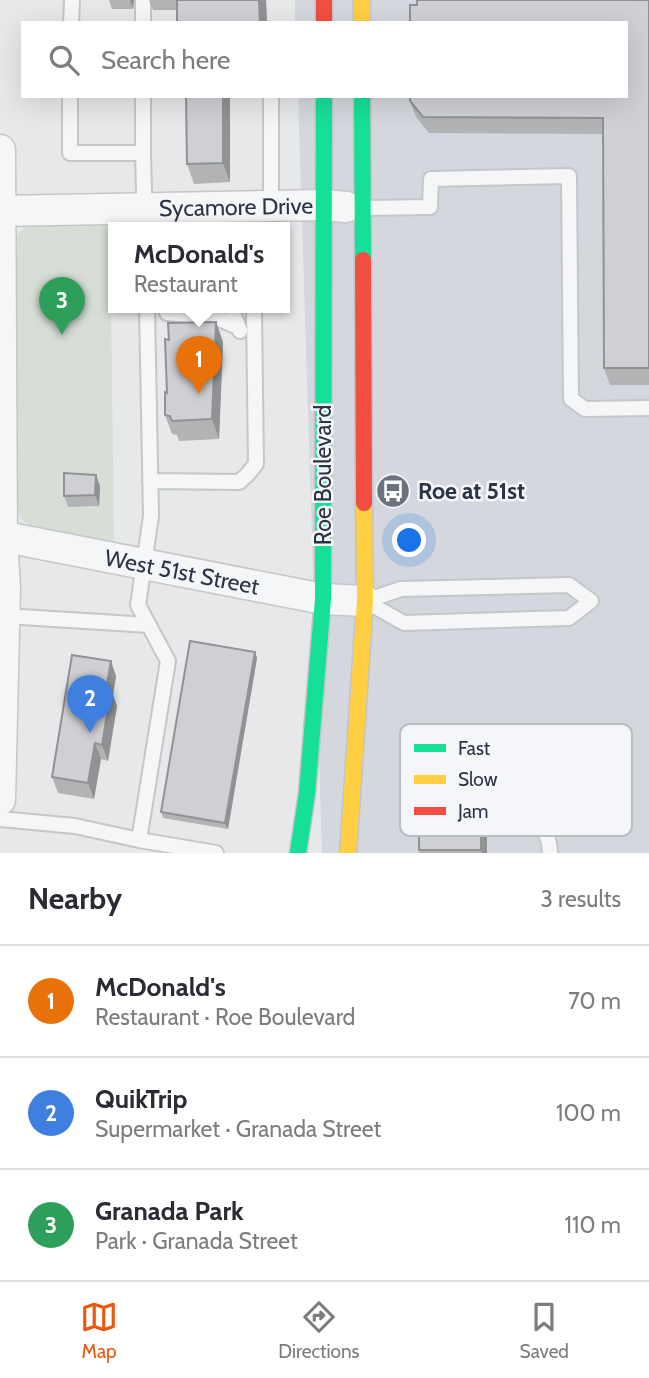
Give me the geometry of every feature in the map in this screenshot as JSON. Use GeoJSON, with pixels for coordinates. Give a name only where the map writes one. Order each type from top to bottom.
{"type":"FeatureCollection","features":[{"type":"Feature","properties":{"kind":"main road"},"geometry":{"type":"LineString","coordinates":[[324,0],[324,21]]}},
{"type":"Feature","properties":{"kind":"main road"},"geometry":{"type":"LineString","coordinates":[[362,0],[362,21]]}},
{"type":"Feature","properties":{"kind":"main road","name":"Roe Boulevard"},"geometry":{"type":"LineString","coordinates":[[298,853],[307,793],[323,599],[324,98]]}},
{"type":"Feature","properties":{"kind":"main road","name":"Roe Boulevard"},"geometry":{"type":"LineString","coordinates":[[348,853],[365,601],[362,98]]}},
{"type":"Feature","properties":{"kind":"street"},"geometry":{"type":"LineString","coordinates":[[0,150],[1,536],[5,616],[0,800]]}},
{"type":"Feature","properties":{"kind":"street","name":"Sycamore Drive"},"geometry":{"type":"LineString","coordinates":[[0,211],[145,218],[271,206],[324,205],[363,208]]}},
{"type":"Feature","properties":{"kind":"street","name":"West 51st Street"},"geometry":{"type":"LineString","coordinates":[[1,536],[323,599],[365,601]]}},
{"type":"Feature","properties":{"kind":"lane"},"geometry":{"type":"LineString","coordinates":[[72,0],[72,21]]}},
{"type":"Feature","properties":{"kind":"lane"},"geometry":{"type":"LineString","coordinates":[[143,0],[143,21]]}},
{"type":"Feature","properties":{"kind":"lane"},"geometry":{"type":"LineString","coordinates":[[71,98],[70,153],[143,153]]}},
{"type":"Feature","properties":{"kind":"lane"},"geometry":{"type":"LineString","coordinates":[[143,98],[145,218]]}},
{"type":"Feature","properties":{"kind":"lane"},"geometry":{"type":"LineString","coordinates":[[271,98],[271,206]]}},
{"type":"Feature","properties":{"kind":"lane","name":"Sycamore Drive"},"geometry":{"type":"LineString","coordinates":[[363,208],[430,207],[431,179],[569,176],[571,399],[585,409],[649,408]]}},
{"type":"Feature","properties":{"kind":"lane"},"geometry":{"type":"LineString","coordinates":[[139,840],[168,661],[138,605],[151,516],[147,313]]}},
{"type":"Feature","properties":{"kind":"lane"},"geometry":{"type":"LineString","coordinates":[[148,344],[167,313]]}},
{"type":"Feature","properties":{"kind":"lane"},"geometry":{"type":"LineString","coordinates":[[184,313],[217,317],[238,327]]}},
{"type":"Feature","properties":{"kind":"lane"},"geometry":{"type":"LineString","coordinates":[[233,313],[238,327],[255,352]]}},
{"type":"Feature","properties":{"kind":"lane"},"geometry":{"type":"LineString","coordinates":[[150,481],[239,482],[256,464],[254,313]]}},
{"type":"Feature","properties":{"kind":"lane"},"geometry":{"type":"LineString","coordinates":[[569,584],[591,601],[569,618],[404,623],[365,601],[401,589],[569,584]]}},
{"type":"Feature","properties":{"kind":"lane"},"geometry":{"type":"LineString","coordinates":[[5,616],[149,625]]}},
{"type":"Feature","properties":{"kind":"lane"},"geometry":{"type":"LineString","coordinates":[[0,819],[75,826],[216,853]]}},
{"type":"Feature","properties":{"kind":"lane"},"geometry":{"type":"LineString","coordinates":[[547,836],[550,853]]}},
{"type":"Feature","properties":{"kind":"shaded area"},"geometry":{"type":"Polygon","coordinates":[[[295,0],[649,0],[649,853],[322,853],[298,98],[628,98],[628,21],[295,21],[295,0]]]}},
{"type":"Feature","properties":{"kind":"shaded area"},"geometry":{"type":"Polygon","coordinates":[[[108,222],[114,541],[32,526],[21,518],[15,506],[13,245],[19,232],[28,225],[108,222]]]}},
{"type":"Feature","properties":{"kind":"building"},"geometry":{"type":"Polygon","coordinates":[[[177,0],[259,0],[260,21],[177,21],[177,0]]]}},
{"type":"Feature","properties":{"kind":"building"},"geometry":{"type":"Polygon","coordinates":[[[417,0],[649,0],[649,368],[604,368],[603,118],[423,117],[410,101],[410,98],[628,98],[628,21],[410,21],[410,5],[417,5],[417,0]]]}},
{"type":"Feature","properties":{"kind":"building"},"geometry":{"type":"Polygon","coordinates":[[[186,98],[223,98],[223,163],[187,164],[186,98]]]}},
{"type":"Feature","properties":{"kind":"building"},"geometry":{"type":"Polygon","coordinates":[[[216,322],[212,419],[172,421],[170,416],[165,415],[165,339],[169,340],[168,323],[216,322]]]}},
{"type":"Feature","properties":{"kind":"building"},"geometry":{"type":"Polygon","coordinates":[[[64,473],[96,475],[95,495],[64,496],[64,473]]]}},
{"type":"Feature","properties":{"kind":"building"},"geometry":{"type":"Polygon","coordinates":[[[190,641],[255,652],[225,823],[161,812],[190,641]]]}},
{"type":"Feature","properties":{"kind":"building"},"geometry":{"type":"Polygon","coordinates":[[[72,655],[111,661],[106,689],[111,690],[102,745],[95,743],[88,783],[52,777],[72,655]]]}},
{"type":"Feature","properties":{"kind":"building"},"geometry":{"type":"Polygon","coordinates":[[[419,836],[481,836],[481,850],[419,850],[419,836]]]}},
{"type":"Feature","properties":{"kind":"traffic: fast"},"geometry":{"type":"LineString","coordinates":[[298,853],[307,793],[323,599],[324,98]]}},
{"type":"Feature","properties":{"kind":"traffic: fast"},"geometry":{"type":"LineString","coordinates":[[362,98],[363,260]]}},
{"type":"Feature","properties":{"kind":"traffic: slow"},"geometry":{"type":"LineString","coordinates":[[362,0],[362,21]]}},
{"type":"Feature","properties":{"kind":"traffic: slow"},"geometry":{"type":"LineString","coordinates":[[348,853],[365,601],[364,503]]}},
{"type":"Feature","properties":{"kind":"traffic: jam"},"geometry":{"type":"LineString","coordinates":[[324,0],[324,21]]}},
{"type":"Feature","properties":{"kind":"traffic: jam"},"geometry":{"type":"LineString","coordinates":[[363,260],[364,503]]}},
{"type":"Feature","properties":{"kind":"place","name":"Granada Park"},"geometry":{"type":"Point","coordinates":[62,335]}},
{"type":"Feature","properties":{"kind":"place","name":"McDonald's"},"geometry":{"type":"Point","coordinates":[199,394]}},
{"type":"Feature","properties":{"kind":"place","name":"Roe at 51st"},"geometry":{"type":"Point","coordinates":[393,491]}},
{"type":"Feature","properties":{"kind":"place","name":"QuikTrip"},"geometry":{"type":"Point","coordinates":[90,733]}}]}
